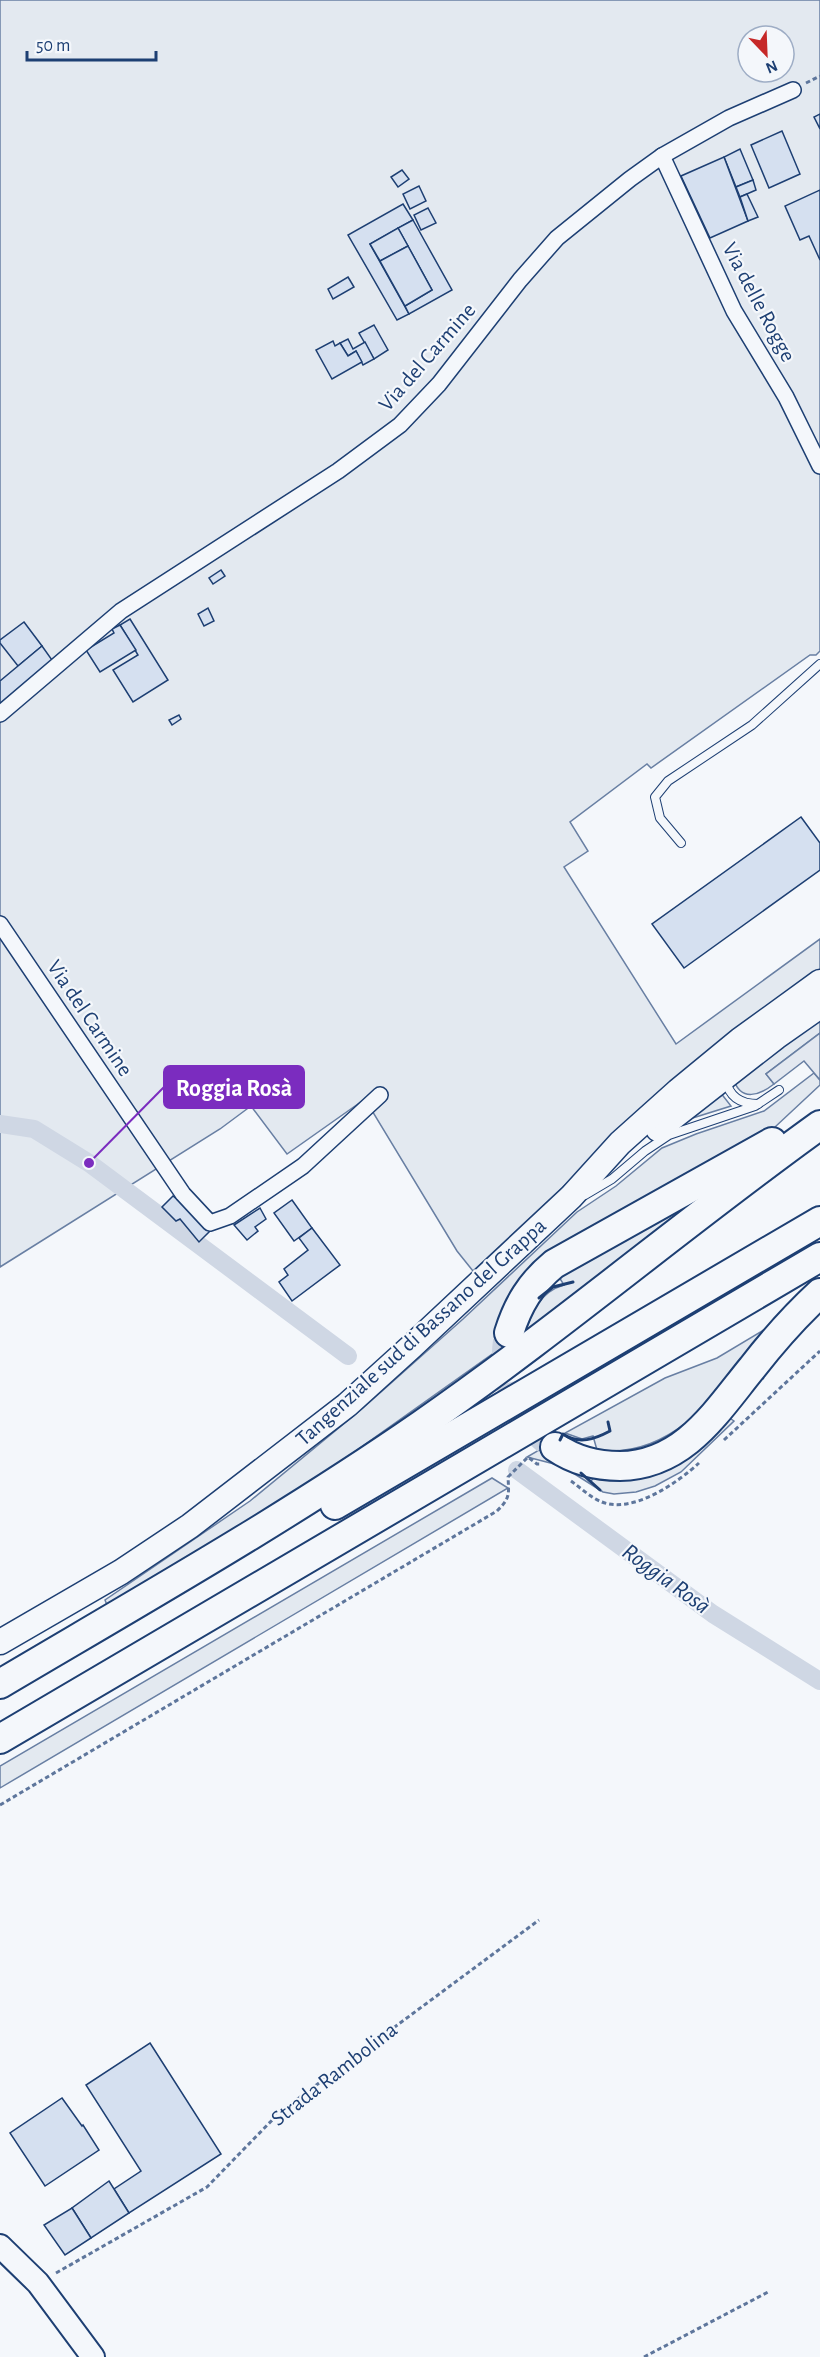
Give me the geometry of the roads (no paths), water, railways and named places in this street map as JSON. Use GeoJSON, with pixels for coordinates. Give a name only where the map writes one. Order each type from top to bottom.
{"type":"FeatureCollection","features":[{"type":"Feature","properties":{"kind":"highway"},"geometry":{"type":"LineString","coordinates":[[0,1684],[259,1531],[353,1471],[488,1376],[820,1125]]}},
{"type":"Feature","properties":{"kind":"highway"},"geometry":{"type":"LineString","coordinates":[[509,1333],[528,1290],[562,1258],[775,1140],[820,1125]]}},
{"type":"Feature","properties":{"kind":"highway"},"geometry":{"type":"LineString","coordinates":[[783,1153],[820,1141]]}},
{"type":"Feature","properties":{"kind":"highway"},"geometry":{"type":"LineString","coordinates":[[0,1701],[820,1221]]}},
{"type":"Feature","properties":{"kind":"highway"},"geometry":{"type":"LineString","coordinates":[[0,1739],[820,1257]]}},
{"type":"Feature","properties":{"kind":"highway"},"geometry":{"type":"LineString","coordinates":[[555,1447],[578,1459],[610,1466],[650,1462],[675,1450],[694,1436],[712,1418],[771,1344],[820,1293]]}},
{"type":"Feature","properties":{"kind":"main road","name":"Tangenziale sud di Bassano del Grappa"},"geometry":{"type":"LineString","coordinates":[[563,1204],[620,1143],[685,1085],[761,1024],[820,982]]}},
{"type":"Feature","properties":{"kind":"main road","name":"Tangenziale sud di Bassano del Grappa"},"geometry":{"type":"LineString","coordinates":[[0,1642],[121,1572],[190,1526],[267,1468],[379,1376],[563,1204],[726,1070],[812,1006]]}},
{"type":"Feature","properties":{"kind":"street","name":"Via del Carmine"},"geometry":{"type":"LineString","coordinates":[[0,714],[121,611],[338,471],[400,424],[439,384],[520,280],[557,238],[630,179],[662,156],[729,118],[794,90]]}},
{"type":"Feature","properties":{"kind":"street","name":"Via delle Rogge"},"geometry":{"type":"LineString","coordinates":[[662,156],[734,311],[786,397],[820,466]]}},
{"type":"Feature","properties":{"kind":"street","name":"Via del Carmine"},"geometry":{"type":"LineString","coordinates":[[0,924],[183,1194],[210,1223],[230,1216],[303,1166],[380,1095]]}},
{"type":"Feature","properties":{"kind":"street"},"geometry":{"type":"LineString","coordinates":[[0,2246],[38,2283],[93,2357]]}},
{"type":"Feature","properties":{"kind":"lane"},"geometry":{"type":"LineString","coordinates":[[681,843],[660,818],[655,797],[668,781],[752,725],[820,664]]}},
{"type":"Feature","properties":{"kind":"lane"},"geometry":{"type":"LineString","coordinates":[[763,1035],[812,1006]]}},
{"type":"Feature","properties":{"kind":"lane"},"geometry":{"type":"LineString","coordinates":[[726,1070],[729,1090],[735,1098],[746,1103],[759,1104]]}},
{"type":"Feature","properties":{"kind":"lane"},"geometry":{"type":"LineString","coordinates":[[563,1204],[606,1183],[645,1151],[669,1135],[759,1104],[779,1090]]}},
{"type":"Feature","properties":{"kind":"waterway","name":"Roggia Rosà"},"geometry":{"type":"LineString","coordinates":[[0,1124],[34,1129],[89,1163],[348,1356]]}},
{"type":"Feature","properties":{"kind":"waterway","name":"Roggia Rosà"},"geometry":{"type":"LineString","coordinates":[[517,1470],[713,1614],[820,1681]]}},
{"type":"Feature","properties":{"kind":"tunnel"},"geometry":{"type":"LineString","coordinates":[[507,1341],[507,1371],[516,1400],[532,1426],[555,1447]]}},
{"type":"Feature","properties":{"kind":"place","name":"Roggia Rosà"},"geometry":{"type":"Point","coordinates":[89,1163]}}]}
